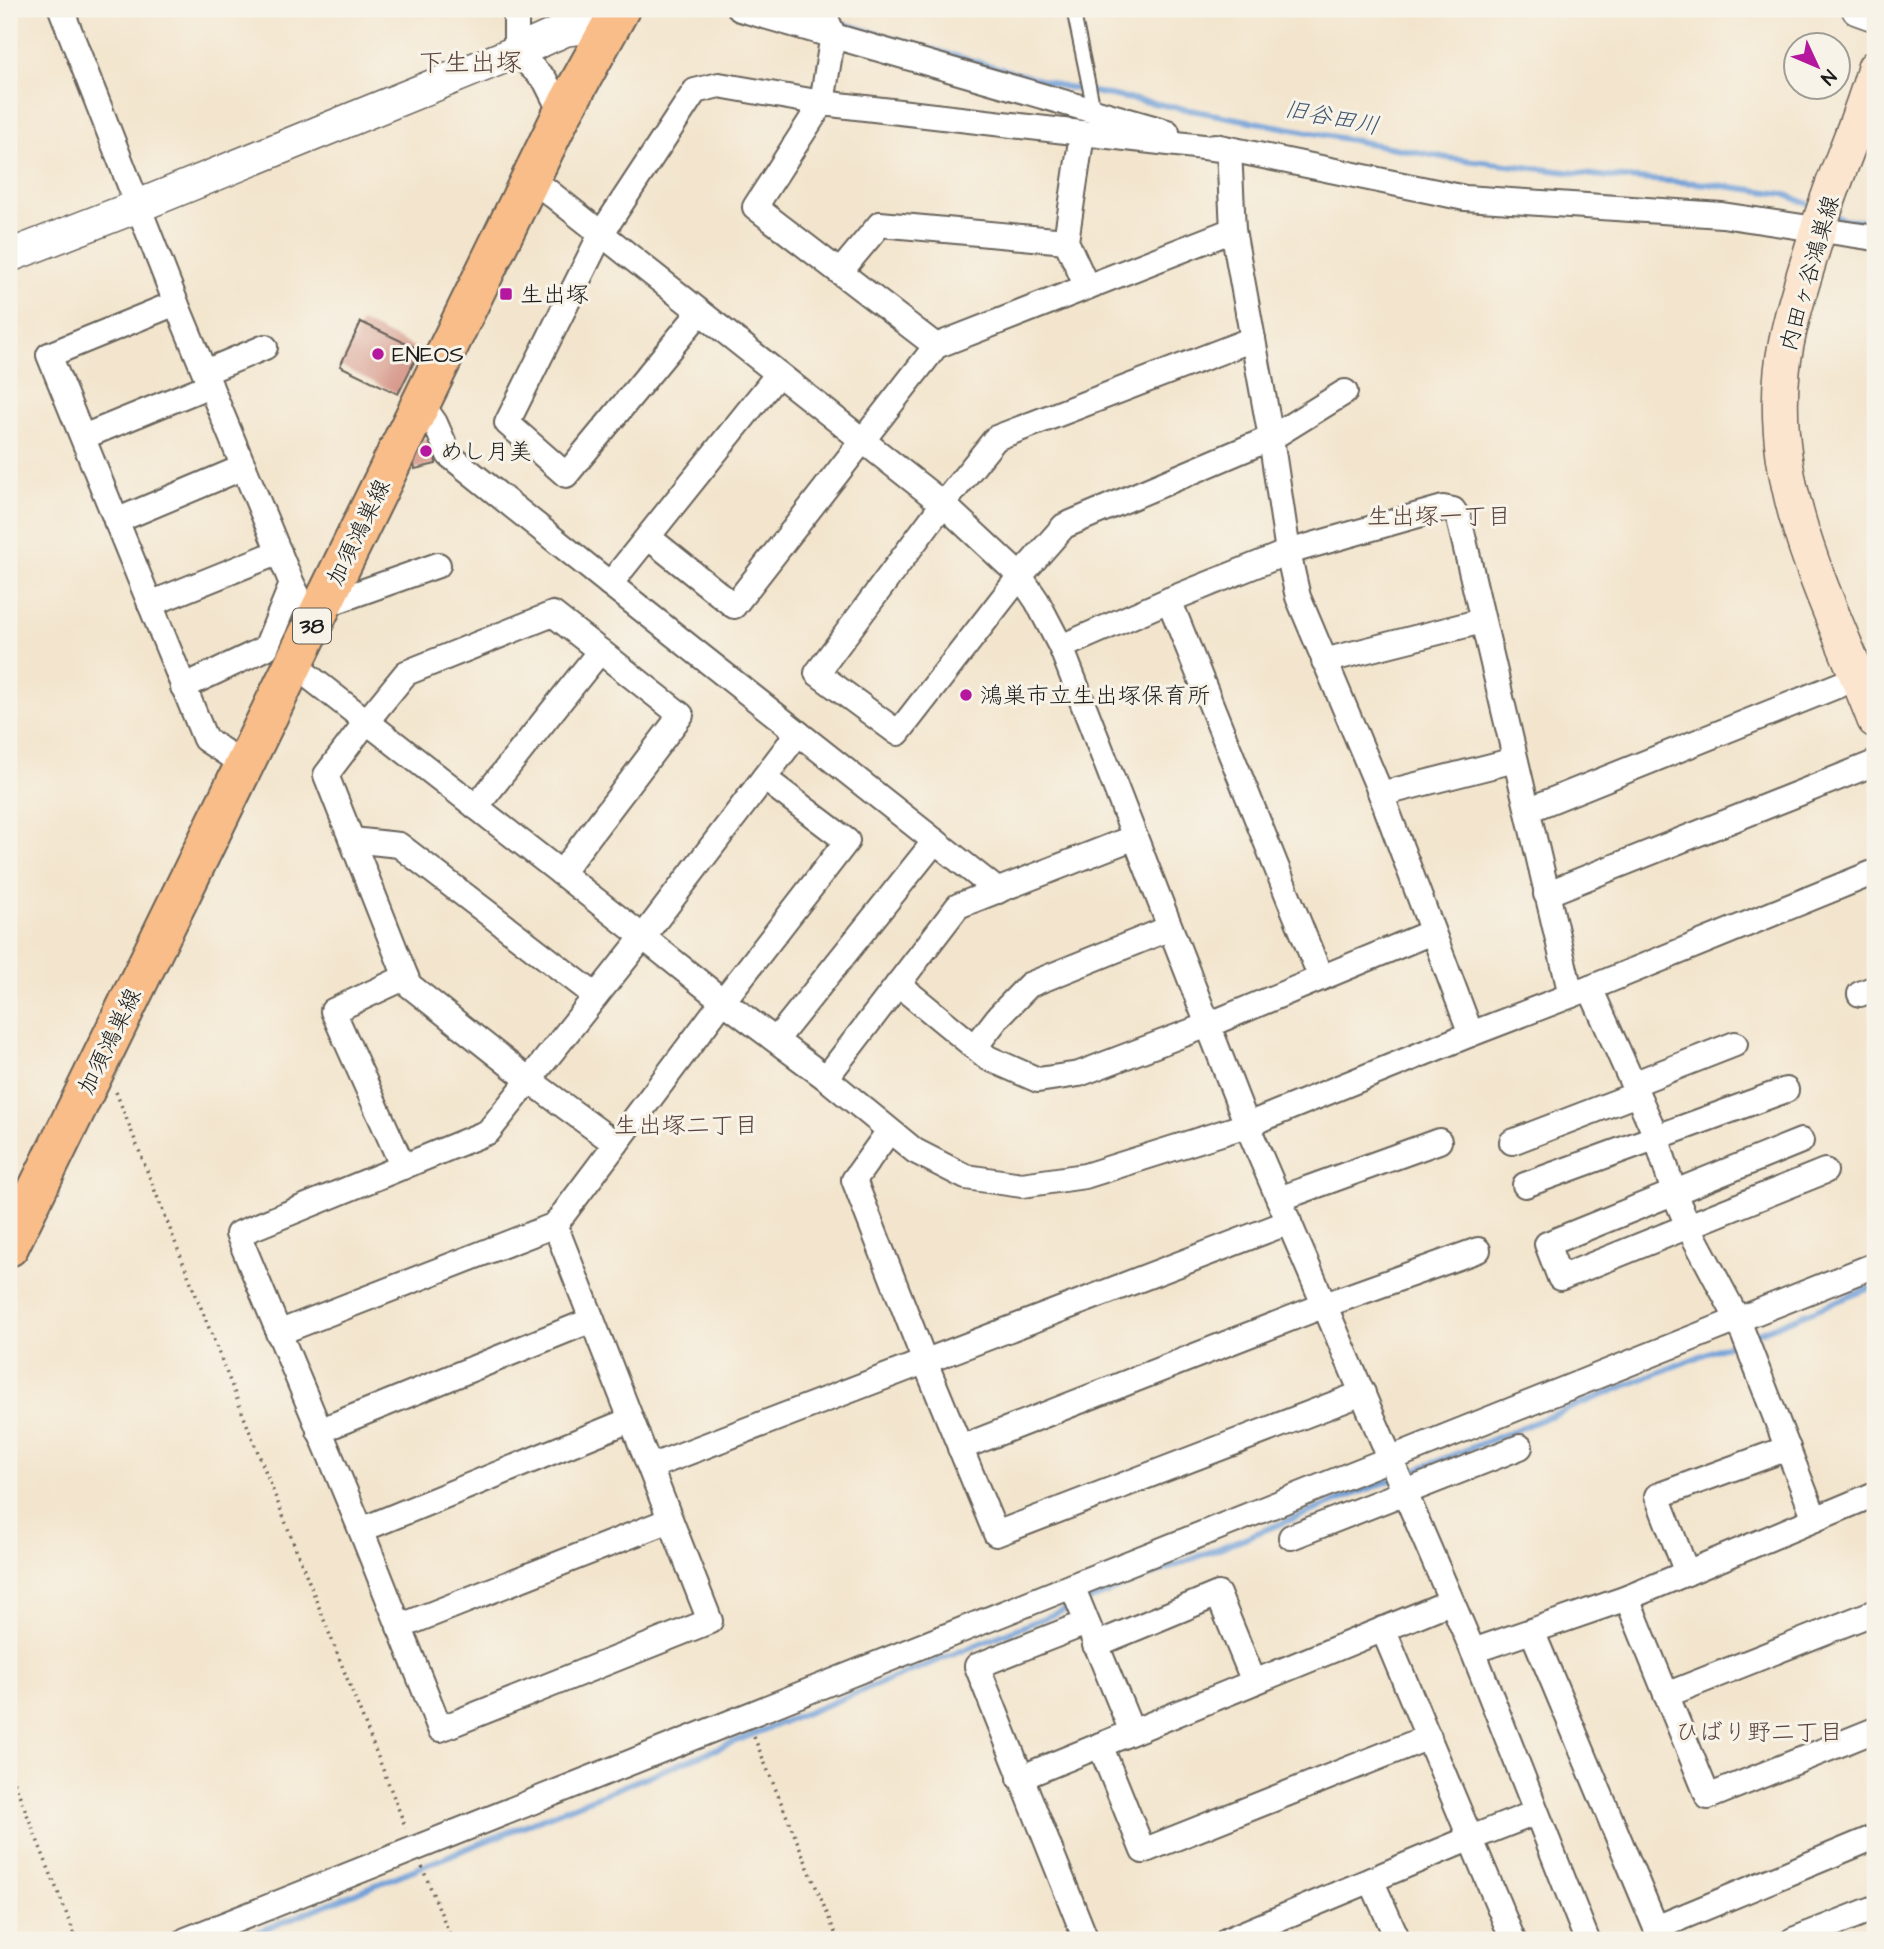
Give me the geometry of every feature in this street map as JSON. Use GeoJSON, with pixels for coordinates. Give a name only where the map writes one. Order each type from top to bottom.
{"type":"FeatureCollection","features":[{"type":"Feature","properties":{"kind":"main road","name":"加須鴻巣線"},"geometry":{"type":"LineString","coordinates":[[9,1247],[293,664],[309,605],[421,403],[562,114],[615,17]]}},
{"type":"Feature","properties":{"kind":"main road","name":"内田ヶ谷鴻巣線"},"geometry":{"type":"LineString","coordinates":[[1875,68],[1818,229],[1791,324],[1780,409],[1781,443],[1789,492],[1804,544],[1875,720]]}},
{"type":"Feature","properties":{"kind":"street"},"geometry":{"type":"LineString","coordinates":[[61,9],[176,303],[279,552],[309,605]]}},
{"type":"Feature","properties":{"kind":"street"},"geometry":{"type":"LineString","coordinates":[[516,9],[516,52],[545,80],[562,114]]}},
{"type":"Feature","properties":{"kind":"street"},"geometry":{"type":"LineString","coordinates":[[740,9],[1229,150],[1465,198],[1722,215],[1875,237]]}},
{"type":"Feature","properties":{"kind":"street"},"geometry":{"type":"LineString","coordinates":[[822,9],[832,34],[822,103],[755,207],[936,346]]}},
{"type":"Feature","properties":{"kind":"street"},"geometry":{"type":"LineString","coordinates":[[1858,9],[1875,15]]}},
{"type":"Feature","properties":{"kind":"street"},"geometry":{"type":"LineString","coordinates":[[9,256],[138,206],[565,30],[615,17]]}},
{"type":"Feature","properties":{"kind":"street"},"geometry":{"type":"LineString","coordinates":[[700,312],[566,475],[507,423],[601,234],[695,91],[719,85],[822,103],[1229,150]]}},
{"type":"Feature","properties":{"kind":"street"},"geometry":{"type":"LineString","coordinates":[[1082,134],[1066,241],[1087,287]]}},
{"type":"Feature","properties":{"kind":"street"},"geometry":{"type":"LineString","coordinates":[[1229,150],[1233,230],[1298,597],[1381,794],[1471,1034]]}},
{"type":"Feature","properties":{"kind":"street"},"geometry":{"type":"LineString","coordinates":[[531,178],[943,505],[1020,576],[1037,601],[1061,647],[1247,1125],[1473,1651],[1587,1940]]}},
{"type":"Feature","properties":{"kind":"street"},"geometry":{"type":"LineString","coordinates":[[839,272],[880,224],[1066,241]]}},
{"type":"Feature","properties":{"kind":"street"},"geometry":{"type":"LineString","coordinates":[[648,537],[734,606],[936,346],[1233,230]]}},
{"type":"Feature","properties":{"kind":"street"},"geometry":{"type":"LineString","coordinates":[[176,303],[49,355],[205,739],[244,765]]}},
{"type":"Feature","properties":{"kind":"street"},"geometry":{"type":"LineString","coordinates":[[1253,339],[996,438],[817,673],[898,733],[1020,576],[1063,526],[1270,438],[1345,392]]}},
{"type":"Feature","properties":{"kind":"street"},"geometry":{"type":"LineString","coordinates":[[83,438],[265,347]]}},
{"type":"Feature","properties":{"kind":"street"},"geometry":{"type":"LineString","coordinates":[[610,584],[778,374]]}},
{"type":"Feature","properties":{"kind":"street"},"geometry":{"type":"LineString","coordinates":[[421,403],[435,423],[449,455],[998,891]]}},
{"type":"Feature","properties":{"kind":"street"},"geometry":{"type":"LineString","coordinates":[[116,522],[244,467]]}},
{"type":"Feature","properties":{"kind":"street"},"geometry":{"type":"LineString","coordinates":[[1061,647],[1288,552],[1443,508],[1453,510],[1459,519],[1546,894],[1581,991],[1635,1089],[1656,1136],[1674,1193],[1688,1226],[1738,1320],[1815,1519]]}},
{"type":"Feature","properties":{"kind":"street"},"geometry":{"type":"LineString","coordinates":[[150,604],[279,552]]}},
{"type":"Feature","properties":{"kind":"street"},"geometry":{"type":"LineString","coordinates":[[183,687],[266,648],[309,605],[438,565]]}},
{"type":"Feature","properties":{"kind":"street"},"geometry":{"type":"LineString","coordinates":[[1169,600],[1321,978]]}},
{"type":"Feature","properties":{"kind":"street"},"geometry":{"type":"LineString","coordinates":[[561,873],[681,715],[553,614],[406,673],[326,775],[409,985],[616,1144]]}},
{"type":"Feature","properties":{"kind":"street"},"geometry":{"type":"LineString","coordinates":[[1324,661],[1482,621]]}},
{"type":"Feature","properties":{"kind":"street"},"geometry":{"type":"LineString","coordinates":[[476,807],[600,651]]}},
{"type":"Feature","properties":{"kind":"street"},"geometry":{"type":"LineString","coordinates":[[293,664],[723,1002],[826,1078],[915,1151],[966,1177],[1022,1185],[1085,1176],[1247,1125],[1875,872]]}},
{"type":"Feature","properties":{"kind":"street"},"geometry":{"type":"LineString","coordinates":[[1528,810],[1859,677]]}},
{"type":"Feature","properties":{"kind":"street"},"geometry":{"type":"LineString","coordinates":[[555,1225],[710,1621],[440,1729],[239,1234],[488,1132],[643,937],[798,733]]}},
{"type":"Feature","properties":{"kind":"street"},"geometry":{"type":"LineString","coordinates":[[1381,794],[1515,760]]}},
{"type":"Feature","properties":{"kind":"street"},"geometry":{"type":"LineString","coordinates":[[1546,894],[1875,763]]}},
{"type":"Feature","properties":{"kind":"street"},"geometry":{"type":"LineString","coordinates":[[278,1333],[555,1225],[847,841],[764,778]]}},
{"type":"Feature","properties":{"kind":"street"},"geometry":{"type":"LineString","coordinates":[[826,1078],[958,906],[1135,837]]}},
{"type":"Feature","properties":{"kind":"street"},"geometry":{"type":"LineString","coordinates":[[352,840],[398,845],[596,996]]}},
{"type":"Feature","properties":{"kind":"street"},"geometry":{"type":"LineString","coordinates":[[776,1040],[935,841]]}},
{"type":"Feature","properties":{"kind":"street"},"geometry":{"type":"LineString","coordinates":[[975,1047],[999,1016],[1029,985],[1170,928]]}},
{"type":"Feature","properties":{"kind":"street"},"geometry":{"type":"LineString","coordinates":[[898,984],[988,1058],[1038,1080],[1079,1074],[1208,1025],[1432,932]]}},
{"type":"Feature","properties":{"kind":"street"},"geometry":{"type":"LineString","coordinates":[[403,1167],[333,1011],[406,977]]}},
{"type":"Feature","properties":{"kind":"street"},"geometry":{"type":"LineString","coordinates":[[1512,1142],[1735,1044]]}},
{"type":"Feature","properties":{"kind":"street"},"geometry":{"type":"LineString","coordinates":[[1525,1185],[1786,1090]]}},
{"type":"Feature","properties":{"kind":"street"},"geometry":{"type":"LineString","coordinates":[[889,1131],[854,1180],[996,1534],[1363,1393]]}},
{"type":"Feature","properties":{"kind":"street"},"geometry":{"type":"LineString","coordinates":[[1279,1199],[1439,1140]]}},
{"type":"Feature","properties":{"kind":"street"},"geometry":{"type":"LineString","coordinates":[[1801,1141],[1546,1244],[1560,1278],[1825,1171]]}},
{"type":"Feature","properties":{"kind":"street"},"geometry":{"type":"LineString","coordinates":[[650,1467],[1289,1222]]}},
{"type":"Feature","properties":{"kind":"street"},"geometry":{"type":"LineString","coordinates":[[960,1448],[1325,1305],[1478,1250]]}},
{"type":"Feature","properties":{"kind":"street"},"geometry":{"type":"LineString","coordinates":[[186,1940],[1875,1265]]}},
{"type":"Feature","properties":{"kind":"street"},"geometry":{"type":"LineString","coordinates":[[319,1431],[592,1320]]}},
{"type":"Feature","properties":{"kind":"street"},"geometry":{"type":"LineString","coordinates":[[361,1530],[631,1420]]}},
{"type":"Feature","properties":{"kind":"street"},"geometry":{"type":"LineString","coordinates":[[1291,1537],[1520,1447]]}},
{"type":"Feature","properties":{"kind":"street"},"geometry":{"type":"LineString","coordinates":[[1687,1573],[1657,1496],[1788,1448]]}},
{"type":"Feature","properties":{"kind":"street"},"geometry":{"type":"LineString","coordinates":[[1473,1651],[1627,1598],[1875,1494]]}},
{"type":"Feature","properties":{"kind":"street"},"geometry":{"type":"LineString","coordinates":[[399,1627],[670,1520]]}},
{"type":"Feature","properties":{"kind":"street"},"geometry":{"type":"LineString","coordinates":[[1072,1586],[1132,1732]]}},
{"type":"Feature","properties":{"kind":"street"},"geometry":{"type":"LineString","coordinates":[[1086,1940],[976,1666],[1091,1634],[1218,1594],[1254,1682]]}},
{"type":"Feature","properties":{"kind":"street"},"geometry":{"type":"LineString","coordinates":[[1627,1598],[1708,1797],[1875,1730]]}},
{"type":"Feature","properties":{"kind":"street"},"geometry":{"type":"LineString","coordinates":[[1020,1778],[1450,1602]]}},
{"type":"Feature","properties":{"kind":"street"},"geometry":{"type":"LineString","coordinates":[[1667,1695],[1875,1612]]}},
{"type":"Feature","properties":{"kind":"street"},"geometry":{"type":"LineString","coordinates":[[1383,1629],[1513,1940]]}},
{"type":"Feature","properties":{"kind":"street"},"geometry":{"type":"LineString","coordinates":[[1532,1631],[1657,1928],[1875,1837]]}},
{"type":"Feature","properties":{"kind":"street"},"geometry":{"type":"LineString","coordinates":[[1100,1745],[1143,1852],[1429,1737]]}},
{"type":"Feature","properties":{"kind":"street"},"geometry":{"type":"LineString","coordinates":[[1228,1940],[1277,1931],[1371,1880],[1535,1813]]}},
{"type":"Feature","properties":{"kind":"street"},"geometry":{"type":"LineString","coordinates":[[1371,1880],[1398,1940]]}},
{"type":"Feature","properties":{"kind":"street"},"geometry":{"type":"LineString","coordinates":[[1793,1940],[1875,1908]]}},
{"type":"Feature","properties":{"kind":"lane"},"geometry":{"type":"LineString","coordinates":[[1073,9],[1094,110]]}},
{"type":"Feature","properties":{"kind":"path"},"geometry":{"type":"LineString","coordinates":[[96,1066],[110,1079],[452,1940]]}},
{"type":"Feature","properties":{"kind":"path"},"geometry":{"type":"LineString","coordinates":[[748,1715],[757,1745],[838,1940]]}},
{"type":"Feature","properties":{"kind":"path"},"geometry":{"type":"LineString","coordinates":[[9,1769],[77,1940]]}},
{"type":"Feature","properties":{"kind":"building"},"geometry":{"type":"Polygon","coordinates":[[[361,322],[420,350],[398,394],[340,366],[361,322]]]}},
{"type":"Feature","properties":{"kind":"building"},"geometry":{"type":"Polygon","coordinates":[[[421,439],[434,439],[436,464],[415,469],[413,457],[421,439]]]}},
{"type":"Feature","properties":{"kind":"waterway","name":"旧谷田川"},"geometry":{"type":"LineString","coordinates":[[788,9],[819,17]]}},
{"type":"Feature","properties":{"kind":"waterway","name":"旧谷田川"},"geometry":{"type":"LineString","coordinates":[[836,22],[1061,86],[1448,158],[1610,177],[1709,184],[1784,194],[1813,206]]}},
{"type":"Feature","properties":{"kind":"waterway","name":"旧谷田川"},"geometry":{"type":"LineString","coordinates":[[1833,215],[1842,219],[1875,222]]}},
{"type":"Feature","properties":{"kind":"waterway"},"geometry":{"type":"LineString","coordinates":[[1750,1336],[1875,1286]]}},
{"type":"Feature","properties":{"kind":"waterway"},"geometry":{"type":"LineString","coordinates":[[1403,1475],[1740,1340]]}},
{"type":"Feature","properties":{"kind":"waterway"},"geometry":{"type":"LineString","coordinates":[[1084,1602],[1393,1479]]}},
{"type":"Feature","properties":{"kind":"waterway"},"geometry":{"type":"LineString","coordinates":[[238,1940],[1074,1606]]}},
{"type":"Feature","properties":{"kind":"place","name":"生出塚"},"geometry":{"type":"Point","coordinates":[506,294]}},
{"type":"Feature","properties":{"kind":"place","name":"ENEOS"},"geometry":{"type":"Point","coordinates":[378,354]}},
{"type":"Feature","properties":{"kind":"place","name":"めし月美"},"geometry":{"type":"Point","coordinates":[426,451]}},
{"type":"Feature","properties":{"kind":"place","name":"鴻巣市立生出塚保育所"},"geometry":{"type":"Point","coordinates":[966,695]}},
{"type":"Feature","properties":{"kind":"district","name":"下生出塚"},"geometry":{"type":"Point","coordinates":[470,62]}},
{"type":"Feature","properties":{"kind":"district","name":"生出塚一丁目"},"geometry":{"type":"Point","coordinates":[1439,516]}},
{"type":"Feature","properties":{"kind":"district","name":"生出塚二丁目"},"geometry":{"type":"Point","coordinates":[686,1125]}},
{"type":"Feature","properties":{"kind":"district","name":"ひばり野二丁目"},"geometry":{"type":"Point","coordinates":[1759,1732]}}]}
